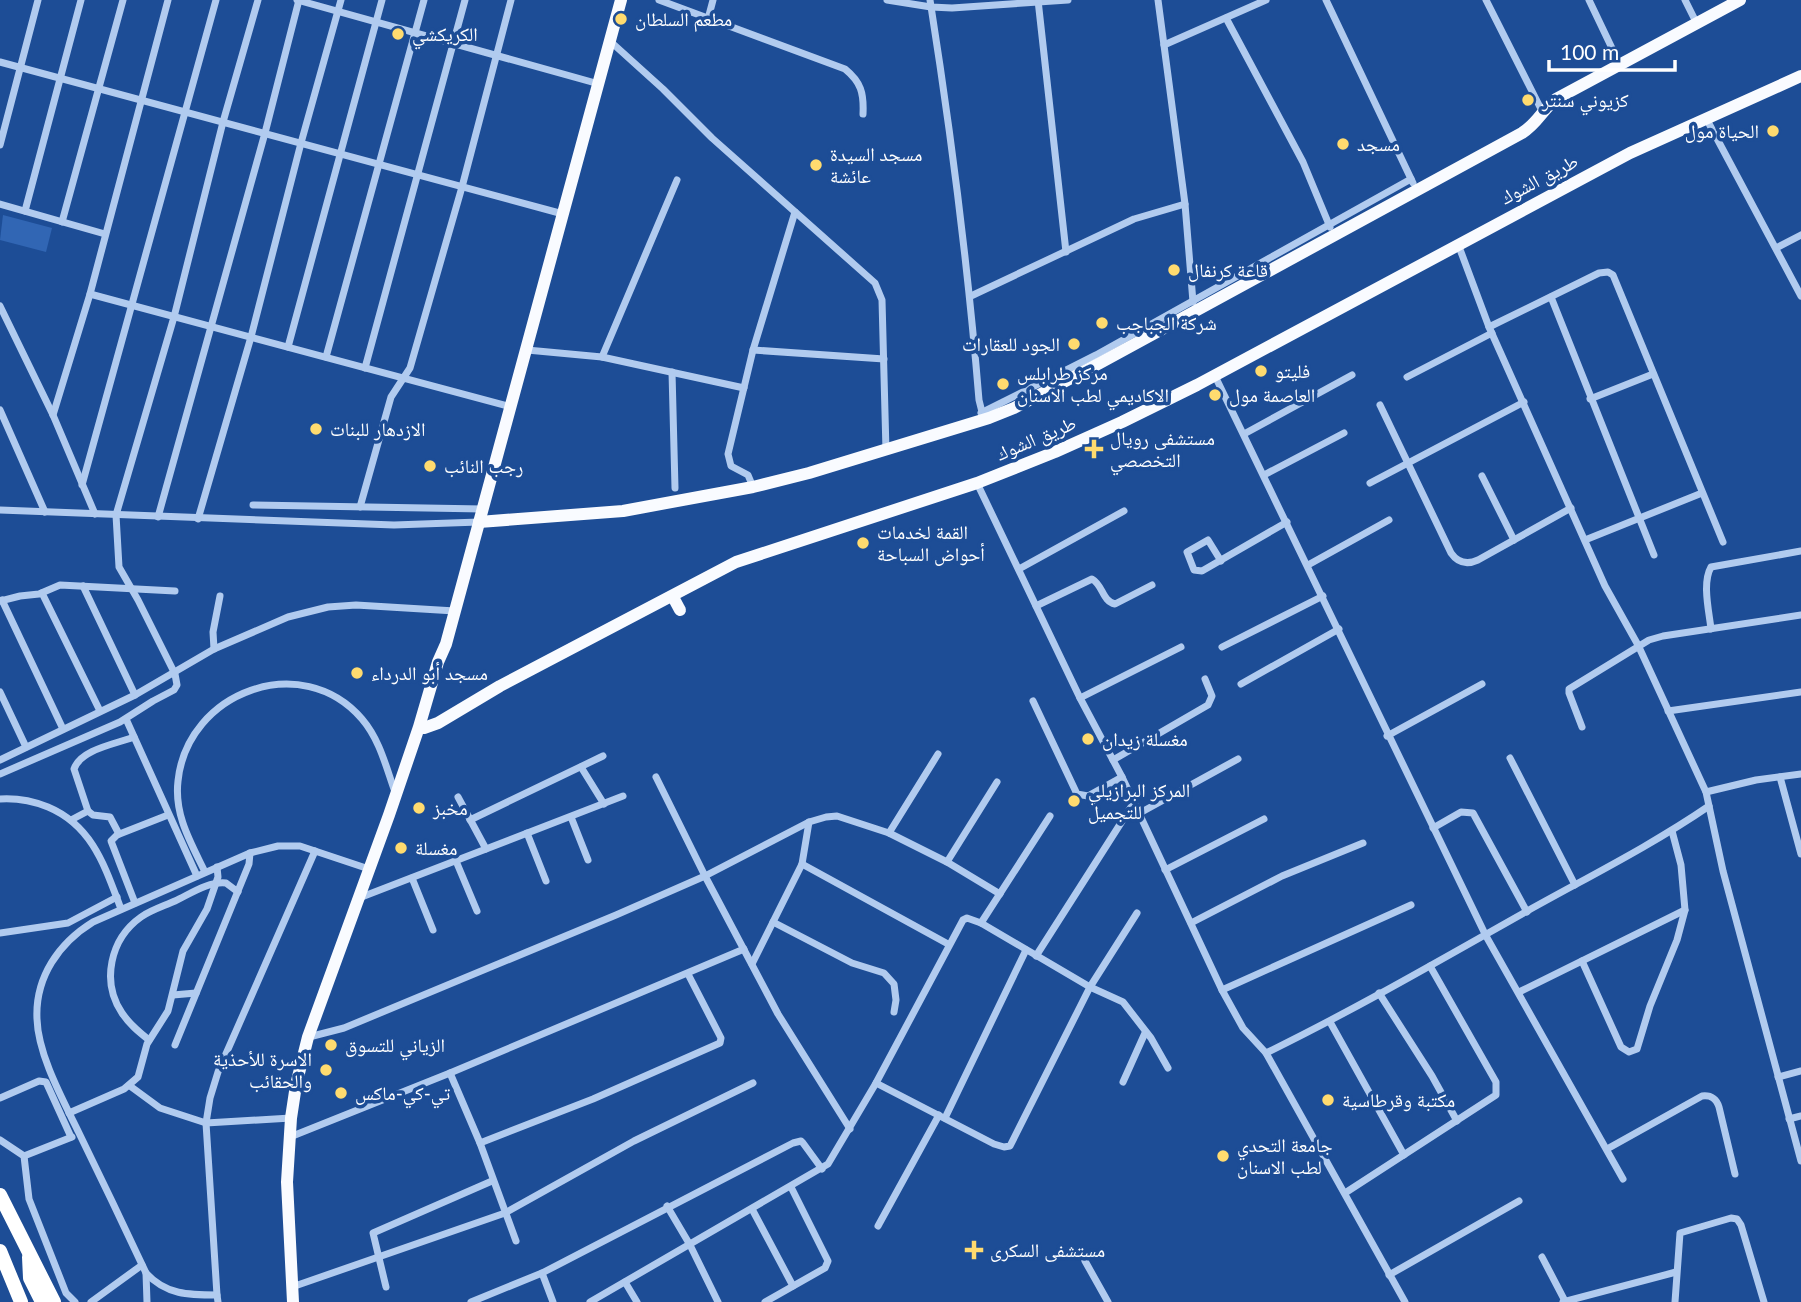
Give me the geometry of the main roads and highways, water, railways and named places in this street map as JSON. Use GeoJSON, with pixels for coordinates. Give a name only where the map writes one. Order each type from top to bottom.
{"type":"FeatureCollection","features":[{"type":"Feature","properties":{"kind":"highway"},"geometry":{"type":"LineString","coordinates":[[0,1195],[54,1302]]}},
{"type":"Feature","properties":{"kind":"highway"},"geometry":{"type":"LineString","coordinates":[[0,1251],[21,1302]]}},
{"type":"Feature","properties":{"kind":"highway"},"geometry":{"type":"LineString","coordinates":[[30,1254],[30,1278],[42,1302]]}},
{"type":"Feature","properties":{"kind":"highway"},"geometry":{"type":"LineString","coordinates":[[7,1265],[18,1276],[31,1302]]}},
{"type":"Feature","properties":{"kind":"main road"},"geometry":{"type":"LineString","coordinates":[[389,815],[402,793],[438,662],[446,644],[621,0]]}},
{"type":"Feature","properties":{"kind":"main road","name":"طريق الشوك"},"geometry":{"type":"LineString","coordinates":[[481,515],[623,511],[753,487],[886,451],[983,416],[1014,408],[1194,305],[1414,185],[1531,127],[1556,99],[1740,0]]}},
{"type":"Feature","properties":{"kind":"main road","name":"طريق الشوك"},"geometry":{"type":"LineString","coordinates":[[421,727],[438,723],[499,686],[724,568],[752,556],[977,483],[1055,452],[1214,376],[1630,153],[1800,79]]}},
{"type":"Feature","properties":{"kind":"main road"},"geometry":{"type":"LineString","coordinates":[[673,597],[680,610]]}},
{"type":"Feature","properties":{"kind":"main road"},"geometry":{"type":"LineString","coordinates":[[293,1302],[287,1182],[289,1138],[308,1037],[421,727]]}},
{"type":"Feature","properties":{"kind":"place","name":"مطعم السلطان"},"geometry":{"type":"Point","coordinates":[621,19]}},
{"type":"Feature","properties":{"kind":"place","name":"الكريكشي"},"geometry":{"type":"Point","coordinates":[398,34]}},
{"type":"Feature","properties":{"kind":"place","name":"كزيوني سنتر"},"geometry":{"type":"Point","coordinates":[1528,100]}},
{"type":"Feature","properties":{"kind":"place","name":"الحياة مول"},"geometry":{"type":"Point","coordinates":[1773,131]}},
{"type":"Feature","properties":{"kind":"place","name":"مسجد"},"geometry":{"type":"Point","coordinates":[1343,144]}},
{"type":"Feature","properties":{"kind":"place","name":"مسجد السيدة عائشة"},"geometry":{"type":"Point","coordinates":[816,165]}},
{"type":"Feature","properties":{"kind":"place","name":"قاعة كرنفال"},"geometry":{"type":"Point","coordinates":[1174,270]}},
{"type":"Feature","properties":{"kind":"place","name":"شركة الجباجب"},"geometry":{"type":"Point","coordinates":[1102,323]}},
{"type":"Feature","properties":{"kind":"place","name":"الجود للعقارات"},"geometry":{"type":"Point","coordinates":[1074,344]}},
{"type":"Feature","properties":{"kind":"place","name":"فليتو"},"geometry":{"type":"Point","coordinates":[1261,371]}},
{"type":"Feature","properties":{"kind":"place","name":"مركز طرابلس الاكاديمي لطب الاسنان"},"geometry":{"type":"Point","coordinates":[1003,384]}},
{"type":"Feature","properties":{"kind":"place","name":"العاصمة مول"},"geometry":{"type":"Point","coordinates":[1215,395]}},
{"type":"Feature","properties":{"kind":"place","name":"الازدهار للبنات"},"geometry":{"type":"Point","coordinates":[316,429]}},
{"type":"Feature","properties":{"kind":"place","name":"مستشفى رويال التخصصي"},"geometry":{"type":"Point","coordinates":[1094,449]}},
{"type":"Feature","properties":{"kind":"place","name":"رجب النائب"},"geometry":{"type":"Point","coordinates":[430,466]}},
{"type":"Feature","properties":{"kind":"place","name":"القمة لخدمات أحواض السباحة"},"geometry":{"type":"Point","coordinates":[863,543]}},
{"type":"Feature","properties":{"kind":"place","name":"مسجد أبو الدرداء"},"geometry":{"type":"Point","coordinates":[357,673]}},
{"type":"Feature","properties":{"kind":"place","name":"مغسلة زيدان"},"geometry":{"type":"Point","coordinates":[1088,739]}},
{"type":"Feature","properties":{"kind":"place","name":"المركز البرازيلي للتجميل"},"geometry":{"type":"Point","coordinates":[1074,801]}},
{"type":"Feature","properties":{"kind":"place","name":"مخبز"},"geometry":{"type":"Point","coordinates":[419,808]}},
{"type":"Feature","properties":{"kind":"place","name":"مغسلة"},"geometry":{"type":"Point","coordinates":[401,848]}},
{"type":"Feature","properties":{"kind":"place","name":"الزياني للتسوق"},"geometry":{"type":"Point","coordinates":[331,1045]}},
{"type":"Feature","properties":{"kind":"place","name":"الاسرة للأحذية والحقائب"},"geometry":{"type":"Point","coordinates":[326,1070]}},
{"type":"Feature","properties":{"kind":"place","name":"تي-كي-ماكس"},"geometry":{"type":"Point","coordinates":[341,1093]}},
{"type":"Feature","properties":{"kind":"place","name":"مكتبة وقرطاسية"},"geometry":{"type":"Point","coordinates":[1328,1100]}},
{"type":"Feature","properties":{"kind":"place","name":"جامعة التحدي لطب الاسنان"},"geometry":{"type":"Point","coordinates":[1223,1156]}},
{"type":"Feature","properties":{"kind":"place","name":"مستشفى السكرى"},"geometry":{"type":"Point","coordinates":[974,1250]}}]}
